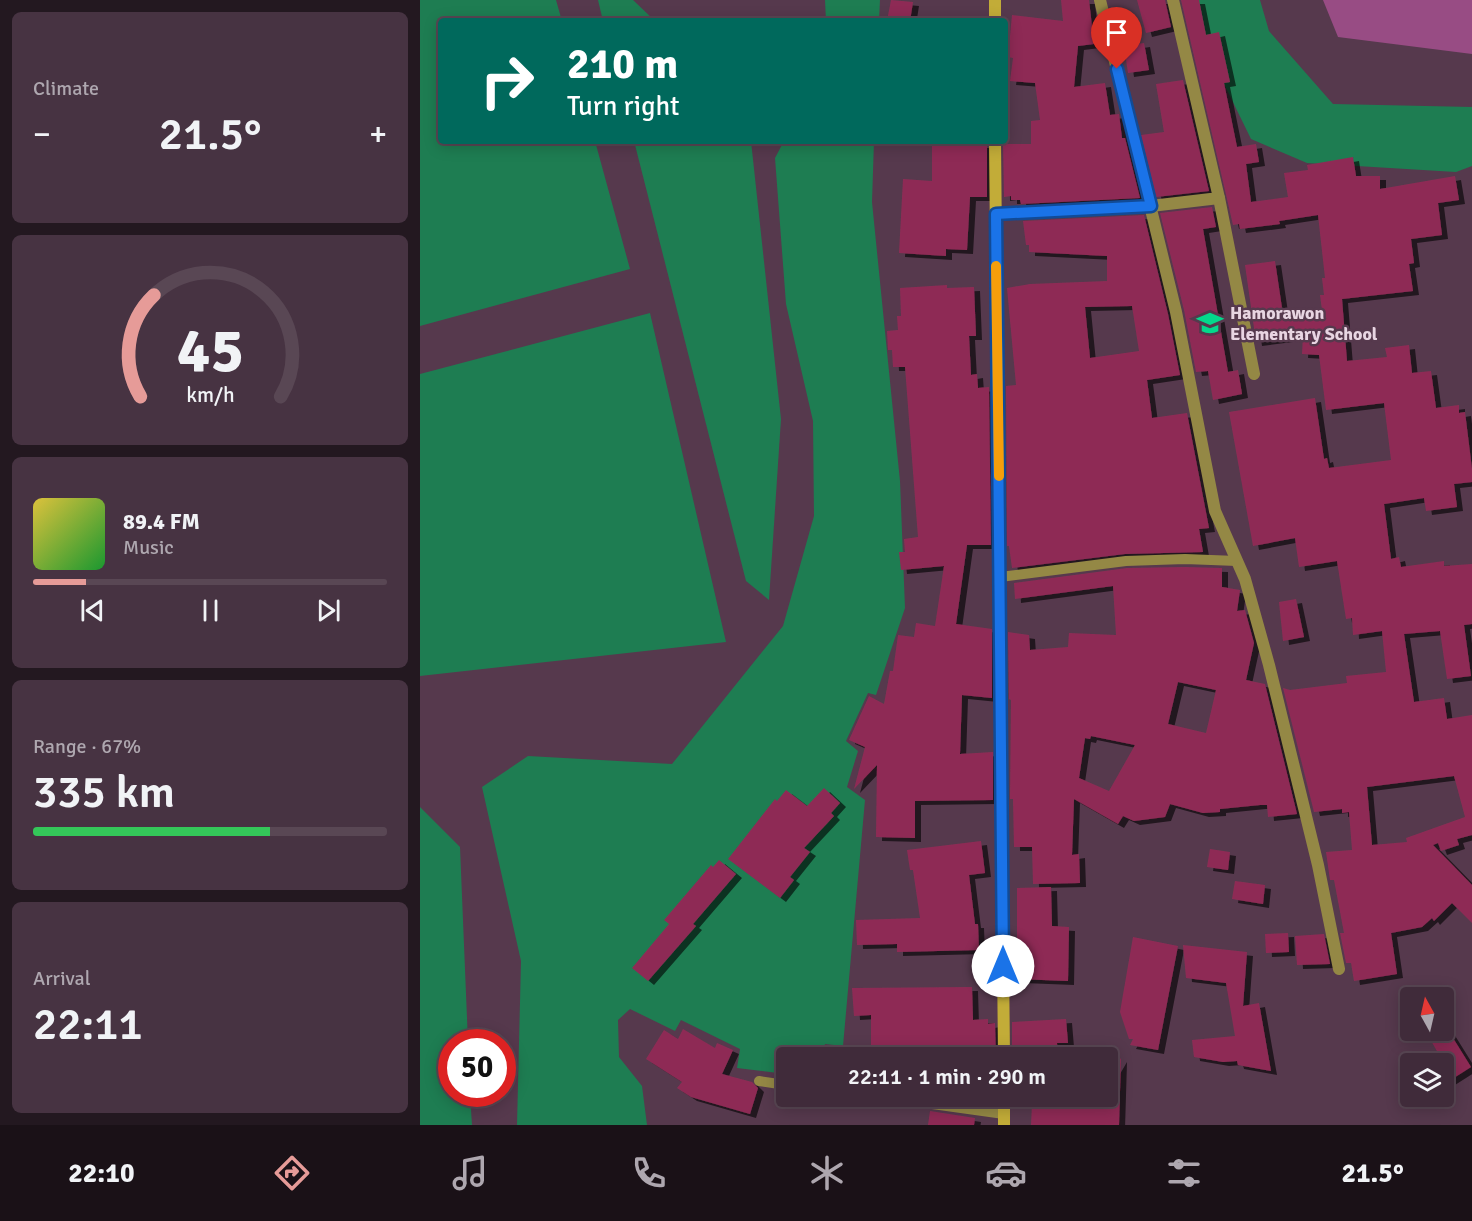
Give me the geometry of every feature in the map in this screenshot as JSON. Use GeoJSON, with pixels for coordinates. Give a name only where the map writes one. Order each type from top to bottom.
{"type":"FeatureCollection","features":[{"type":"Feature","properties":{"kind":"main road"},"geometry":{"type":"LineString","coordinates":[[994,0],[995,18]]}},
{"type":"Feature","properties":{"kind":"main road"},"geometry":{"type":"LineString","coordinates":[[995,144],[1004,1047]]}},
{"type":"Feature","properties":{"kind":"street"},"geometry":{"type":"LineString","coordinates":[[1100,0],[1176,312],[1215,511],[1245,579],[1269,665],[1318,866],[1339,969]]}},
{"type":"Feature","properties":{"kind":"street"},"geometry":{"type":"LineString","coordinates":[[1173,0],[1219,198],[1254,374]]}},
{"type":"Feature","properties":{"kind":"street"},"geometry":{"type":"LineString","coordinates":[[996,214],[1151,206],[1219,198]]}},
{"type":"Feature","properties":{"kind":"lane"},"geometry":{"type":"LineString","coordinates":[[1000,577],[1126,561],[1185,559],[1237,561]]}},
{"type":"Feature","properties":{"kind":"lane"},"geometry":{"type":"LineString","coordinates":[[759,1081],[776,1083]]}},
{"type":"Feature","properties":{"kind":"lane"},"geometry":{"type":"LineString","coordinates":[[934,1107],[1004,1120]]}},
{"type":"Feature","properties":{"kind":"shaded area"},"geometry":{"type":"Polygon","coordinates":[[[420,0],[556,0],[561,18],[438,18],[438,144],[596,144],[630,269],[420,326],[420,0]]]}},
{"type":"Feature","properties":{"kind":"shaded area"},"geometry":{"type":"Polygon","coordinates":[[[598,0],[633,0],[652,18],[602,18],[598,0]]]}},
{"type":"Feature","properties":{"kind":"shaded area"},"geometry":{"type":"Polygon","coordinates":[[[825,0],[880,0],[879,18],[826,18],[825,0]]]}},
{"type":"Feature","properties":{"kind":"shaded area"},"geometry":{"type":"Polygon","coordinates":[[[1190,0],[1260,0],[1269,31],[1333,104],[1472,107],[1472,166],[1456,172],[1307,163],[1251,139],[1204,43],[1190,0]]]}},
{"type":"Feature","properties":{"kind":"shaded area"},"geometry":{"type":"Polygon","coordinates":[[[1323,0],[1472,0],[1472,54],[1338,37],[1323,0]]]}},
{"type":"Feature","properties":{"kind":"shaded area"},"geometry":{"type":"Polygon","coordinates":[[[635,144],[751,144],[781,419],[769,600],[746,581],[635,144]]]}},
{"type":"Feature","properties":{"kind":"shaded area"},"geometry":{"type":"Polygon","coordinates":[[[782,144],[874,144],[872,202],[900,481],[905,608],[876,695],[868,693],[846,741],[858,751],[847,787],[865,800],[843,1046],[825,1044],[824,1047],[776,1047],[776,1073],[737,1068],[740,1049],[681,1020],[675,1031],[630,1009],[618,1020],[619,1057],[642,1086],[647,1125],[517,1125],[521,961],[482,787],[528,756],[672,764],[783,626],[814,516],[813,421],[786,304],[775,158],[782,144]]]}},
{"type":"Feature","properties":{"kind":"shaded area"},"geometry":{"type":"Polygon","coordinates":[[[650,313],[726,642],[420,676],[420,374],[650,313]]]}},
{"type":"Feature","properties":{"kind":"shaded area"},"geometry":{"type":"Polygon","coordinates":[[[420,807],[460,847],[467,1029],[438,1029],[438,1107],[471,1107],[472,1125],[420,1125],[420,807]]]}},
{"type":"Feature","properties":{"kind":"building"},"geometry":{"type":"Polygon","coordinates":[[[891,0],[913,2],[910,18],[888,18],[891,0]]]}},
{"type":"Feature","properties":{"kind":"building"},"geometry":{"type":"Polygon","coordinates":[[[1061,0],[1089,0],[1094,44],[1078,46],[1074,87],[1105,83],[1110,115],[1119,114],[1122,138],[1125,138],[1140,198],[1021,204],[1020,200],[1011,200],[1011,196],[1004,197],[1003,144],[1031,144],[1031,121],[1040,120],[1035,83],[1010,81],[1013,58],[1008,57],[1012,15],[1063,21],[1061,0]]]}},
{"type":"Feature","properties":{"kind":"building"},"geometry":{"type":"Polygon","coordinates":[[[1137,0],[1165,0],[1171,27],[1146,33],[1137,0]]]}},
{"type":"Feature","properties":{"kind":"building"},"geometry":{"type":"Polygon","coordinates":[[[1181,0],[1199,0],[1206,35],[1219,32],[1230,82],[1224,83],[1237,147],[1256,144],[1259,162],[1246,164],[1251,202],[1288,197],[1284,173],[1308,170],[1307,165],[1353,157],[1356,176],[1380,176],[1380,189],[1455,176],[1459,200],[1438,203],[1442,235],[1411,239],[1414,263],[1409,264],[1413,291],[1342,299],[1347,361],[1387,357],[1385,348],[1409,345],[1412,373],[1431,371],[1436,408],[1459,405],[1459,413],[1465,412],[1472,469],[1472,482],[1454,484],[1457,507],[1426,511],[1424,498],[1384,504],[1391,559],[1399,557],[1401,567],[1444,561],[1444,566],[1472,564],[1472,624],[1464,625],[1471,676],[1447,679],[1440,631],[1404,634],[1414,702],[1444,698],[1447,719],[1472,715],[1472,835],[1457,839],[1459,845],[1441,851],[1438,843],[1433,845],[1472,885],[1472,923],[1452,903],[1434,921],[1432,918],[1422,927],[1391,933],[1397,974],[1354,981],[1351,963],[1346,963],[1340,933],[1344,933],[1334,880],[1330,880],[1326,852],[1352,850],[1349,812],[1342,813],[1342,809],[1314,812],[1283,688],[1290,690],[1347,683],[1346,676],[1386,672],[1382,631],[1353,635],[1352,618],[1346,619],[1337,561],[1299,567],[1295,538],[1253,546],[1229,412],[1315,398],[1324,459],[1327,458],[1329,468],[1391,460],[1384,403],[1326,410],[1319,355],[1302,354],[1303,336],[1256,342],[1245,265],[1275,261],[1282,308],[1322,310],[1320,295],[1324,295],[1322,278],[1325,278],[1318,215],[1279,221],[1280,224],[1240,229],[1239,224],[1233,225],[1181,0]],[[1454,776],[1367,787],[1372,845],[1407,842],[1406,838],[1465,817],[1454,776]]]}},
{"type":"Feature","properties":{"kind":"building"},"geometry":{"type":"Polygon","coordinates":[[[1144,43],[1149,70],[1128,73],[1124,46],[1144,43]]]}},
{"type":"Feature","properties":{"kind":"building"},"geometry":{"type":"Polygon","coordinates":[[[1183,80],[1209,191],[1156,197],[1141,135],[1164,132],[1156,84],[1183,80]]]}},
{"type":"Feature","properties":{"kind":"building"},"geometry":{"type":"Polygon","coordinates":[[[932,144],[987,144],[987,197],[970,197],[967,250],[946,249],[946,256],[899,253],[903,179],[932,181],[932,144]]]}},
{"type":"Feature","properties":{"kind":"building"},"geometry":{"type":"Polygon","coordinates":[[[1212,207],[1216,227],[1203,229],[1228,372],[1238,370],[1242,394],[1213,400],[1208,371],[1196,372],[1184,310],[1160,213],[1212,207]]]}},
{"type":"Feature","properties":{"kind":"building"},"geometry":{"type":"Polygon","coordinates":[[[1144,215],[1180,375],[1147,380],[1152,418],[1187,413],[1209,528],[1199,529],[1203,552],[1125,554],[1012,568],[1009,546],[1007,546],[1006,386],[1016,385],[1007,288],[1030,284],[1107,281],[1107,256],[1029,252],[1023,221],[1144,215]],[[1132,306],[1085,307],[1090,358],[1139,351],[1132,306]]]}},
{"type":"Feature","properties":{"kind":"building"},"geometry":{"type":"Polygon","coordinates":[[[947,285],[947,288],[974,287],[976,336],[969,336],[971,375],[977,374],[978,388],[989,387],[991,545],[967,545],[956,624],[992,629],[992,698],[962,695],[960,754],[993,752],[993,800],[915,801],[915,838],[876,837],[877,765],[854,789],[865,747],[849,740],[869,696],[884,704],[890,671],[893,671],[898,635],[914,637],[916,623],[935,626],[944,566],[901,570],[899,552],[905,552],[904,539],[918,537],[905,367],[893,367],[892,350],[888,350],[887,331],[898,330],[897,316],[901,316],[900,288],[947,285]]]}},
{"type":"Feature","properties":{"kind":"building"},"geometry":{"type":"Polygon","coordinates":[[[1127,568],[1222,568],[1222,587],[1240,590],[1237,611],[1245,610],[1254,643],[1246,680],[1265,684],[1297,814],[1268,817],[1267,805],[1220,809],[1220,812],[1203,813],[1170,804],[1165,817],[1134,821],[1123,816],[1118,824],[1074,799],[1072,855],[1079,854],[1080,883],[1033,884],[1032,847],[1014,847],[1013,799],[1010,799],[1011,700],[1009,699],[1008,632],[1029,635],[1030,650],[1068,647],[1069,633],[1116,635],[1113,586],[1015,599],[1014,583],[1127,568]],[[1178,682],[1168,724],[1206,733],[1216,690],[1178,682]],[[1091,736],[1090,739],[1085,738],[1079,778],[1109,791],[1135,745],[1091,736]]]}},
{"type":"Feature","properties":{"kind":"building"},"geometry":{"type":"Polygon","coordinates":[[[1296,599],[1304,637],[1283,641],[1279,602],[1296,599]]]}},
{"type":"Feature","properties":{"kind":"building"},"geometry":{"type":"Polygon","coordinates":[[[824,788],[840,803],[831,813],[834,816],[804,848],[810,852],[790,877],[794,880],[780,898],[728,859],[775,799],[777,801],[786,790],[807,806],[824,788]]]}},
{"type":"Feature","properties":{"kind":"building"},"geometry":{"type":"Polygon","coordinates":[[[981,841],[985,873],[969,875],[975,924],[978,924],[979,950],[897,952],[897,944],[857,945],[856,920],[920,918],[913,870],[910,870],[907,850],[981,841]]]}},
{"type":"Feature","properties":{"kind":"building"},"geometry":{"type":"Polygon","coordinates":[[[1210,849],[1230,852],[1228,870],[1207,867],[1210,849]]]}},
{"type":"Feature","properties":{"kind":"building"},"geometry":{"type":"Polygon","coordinates":[[[719,860],[736,874],[693,924],[696,926],[648,981],[632,968],[669,924],[664,920],[711,865],[713,867],[719,860]]]}},
{"type":"Feature","properties":{"kind":"building"},"geometry":{"type":"Polygon","coordinates":[[[1235,881],[1265,885],[1263,904],[1232,899],[1235,881]]]}},
{"type":"Feature","properties":{"kind":"building"},"geometry":{"type":"Polygon","coordinates":[[[1051,887],[1052,926],[1069,927],[1068,981],[1017,979],[1017,888],[1051,887]]]}},
{"type":"Feature","properties":{"kind":"building"},"geometry":{"type":"Polygon","coordinates":[[[1288,933],[1289,952],[1266,953],[1265,934],[1288,933]]]}},
{"type":"Feature","properties":{"kind":"building"},"geometry":{"type":"Polygon","coordinates":[[[1324,934],[1330,964],[1297,965],[1295,936],[1324,934]]]}},
{"type":"Feature","properties":{"kind":"building"},"geometry":{"type":"Polygon","coordinates":[[[1133,937],[1178,946],[1158,1050],[1130,1045],[1133,1039],[1129,1039],[1120,1012],[1133,937]]]}},
{"type":"Feature","properties":{"kind":"building"},"geometry":{"type":"Polygon","coordinates":[[[1183,945],[1247,952],[1243,1006],[1259,1003],[1271,1071],[1238,1065],[1237,1061],[1223,1062],[1194,1057],[1192,1040],[1235,1036],[1226,983],[1186,978],[1183,945]]]}},
{"type":"Feature","properties":{"kind":"building"},"geometry":{"type":"Polygon","coordinates":[[[972,987],[973,1020],[988,1019],[988,1024],[995,1023],[996,1047],[871,1047],[871,1015],[854,1016],[852,988],[972,987]]]}},
{"type":"Feature","properties":{"kind":"building"},"geometry":{"type":"Polygon","coordinates":[[[1066,1019],[1068,1043],[1057,1043],[1057,1047],[1012,1047],[1012,1022],[1066,1019]]]}},
{"type":"Feature","properties":{"kind":"building"},"geometry":{"type":"Polygon","coordinates":[[[683,1029],[715,1048],[717,1043],[733,1050],[722,1074],[752,1082],[758,1088],[750,1114],[691,1097],[677,1088],[682,1082],[646,1059],[664,1030],[678,1039],[683,1029]]]}},
{"type":"Feature","properties":{"kind":"building"},"geometry":{"type":"Polygon","coordinates":[[[1454,1040],[1471,1067],[1454,1078],[1454,1053],[1438,1053],[1431,1041],[1454,1040]]]}},
{"type":"Feature","properties":{"kind":"building"},"geometry":{"type":"Polygon","coordinates":[[[1121,1058],[1119,1125],[1031,1125],[1032,1107],[1118,1107],[1118,1063],[1121,1058]]]}},
{"type":"Feature","properties":{"kind":"building"},"geometry":{"type":"Polygon","coordinates":[[[930,1111],[975,1118],[974,1125],[928,1125],[930,1111]]]}},
{"type":"Feature","properties":{"kind":"slow traffic"},"geometry":{"type":"LineString","coordinates":[[996,266],[999,476]]}},
{"type":"Feature","properties":{"kind":"place","name":"Hamorawon Elementary School"},"geometry":{"type":"Point","coordinates":[1210,323]}},
{"type":"Feature","properties":{"kind":"route"},"geometry":{"type":"LineString","coordinates":[[1003,966],[996,214],[1151,206],[1117,69]]}}]}
